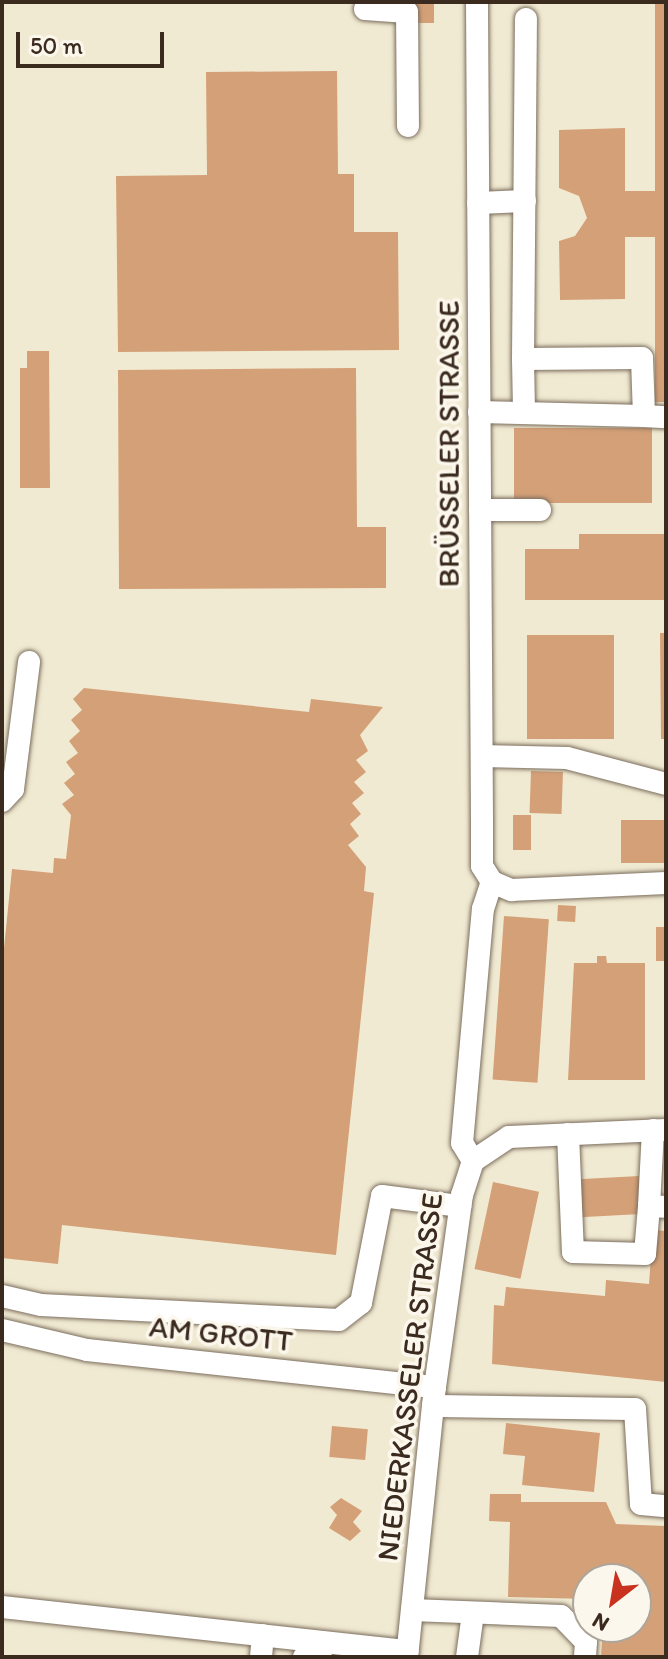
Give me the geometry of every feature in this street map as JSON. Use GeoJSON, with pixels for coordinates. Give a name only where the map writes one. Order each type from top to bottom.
{"type":"FeatureCollection","features":[{"type":"Feature","properties":{"kind":"street","name":"BRÜSSELER STRASSE"},"geometry":{"type":"LineString","coordinates":[[477,2],[482,866],[492,882]]}},
{"type":"Feature","properties":{"kind":"street"},"geometry":{"type":"LineString","coordinates":[[365,9],[407,12],[408,126]]}},
{"type":"Feature","properties":{"kind":"street"},"geometry":{"type":"LineString","coordinates":[[524,411],[526,19]]}},
{"type":"Feature","properties":{"kind":"street"},"geometry":{"type":"LineString","coordinates":[[478,203],[525,201]]}},
{"type":"Feature","properties":{"kind":"street"},"geometry":{"type":"LineString","coordinates":[[479,412],[655,416],[642,358],[523,359]]}},
{"type":"Feature","properties":{"kind":"street"},"geometry":{"type":"LineString","coordinates":[[480,510],[540,510]]}},
{"type":"Feature","properties":{"kind":"street"},"geometry":{"type":"LineString","coordinates":[[2,801],[13,789],[29,662]]}},
{"type":"Feature","properties":{"kind":"street"},"geometry":{"type":"LineString","coordinates":[[482,756],[567,758],[666,784]]}},
{"type":"Feature","properties":{"kind":"street"},"geometry":{"type":"LineString","coordinates":[[473,1161],[463,1129],[483,909],[492,882],[511,890],[666,883]]}},
{"type":"Feature","properties":{"kind":"street"},"geometry":{"type":"LineString","coordinates":[[568,1134],[573,1252],[645,1254],[658,1206],[660,1130]]}},
{"type":"Feature","properties":{"kind":"street","name":"NIEDERKASSELER STRASSE"},"geometry":{"type":"LineString","coordinates":[[408,1654],[434,1397],[460,1206],[473,1161],[509,1137],[660,1130]]}},
{"type":"Feature","properties":{"kind":"street"},"geometry":{"type":"LineString","coordinates":[[2,1296],[41,1305],[339,1320],[361,1303],[382,1196],[460,1206]]}},
{"type":"Feature","properties":{"kind":"street","name":"AM GROTT"},"geometry":{"type":"LineString","coordinates":[[2,1330],[87,1350],[434,1397],[635,1409],[641,1504],[666,1506]]}},
{"type":"Feature","properties":{"kind":"street"},"geometry":{"type":"LineString","coordinates":[[2,1607],[262,1646],[408,1654]]}},
{"type":"Feature","properties":{"kind":"street"},"geometry":{"type":"LineString","coordinates":[[412,1610],[561,1616],[586,1642],[585,1657]]}},
{"type":"Feature","properties":{"kind":"street"},"geometry":{"type":"LineString","coordinates":[[467,1657],[473,1613]]}},
{"type":"Feature","properties":{"kind":"street"},"geometry":{"type":"LineString","coordinates":[[304,1657],[321,1657]]}},
{"type":"Feature","properties":{"kind":"building"},"geometry":{"type":"Polygon","coordinates":[[[416,2],[434,2],[434,23],[416,23],[416,2]]]}},
{"type":"Feature","properties":{"kind":"building"},"geometry":{"type":"Polygon","coordinates":[[[655,2],[666,2],[666,402],[655,402],[655,237],[625,237],[625,299],[560,300],[559,241],[575,236],[587,218],[579,196],[559,188],[559,130],[625,128],[625,191],[655,191],[655,2]]]}},
{"type":"Feature","properties":{"kind":"building"},"geometry":{"type":"Polygon","coordinates":[[[337,71],[338,174],[354,174],[354,232],[398,232],[399,350],[118,352],[116,176],[207,175],[206,72],[337,71]]]}},
{"type":"Feature","properties":{"kind":"building"},"geometry":{"type":"Polygon","coordinates":[[[27,351],[49,351],[50,488],[20,488],[20,368],[27,368],[27,351]]]}},
{"type":"Feature","properties":{"kind":"building"},"geometry":{"type":"Polygon","coordinates":[[[356,368],[357,527],[386,527],[386,588],[119,589],[118,370],[356,368]]]}},
{"type":"Feature","properties":{"kind":"building"},"geometry":{"type":"Polygon","coordinates":[[[514,428],[652,428],[652,503],[514,503],[514,428]]]}},
{"type":"Feature","properties":{"kind":"building"},"geometry":{"type":"Polygon","coordinates":[[[579,534],[666,534],[666,600],[525,600],[525,549],[579,549],[579,534]]]}},
{"type":"Feature","properties":{"kind":"building"},"geometry":{"type":"Polygon","coordinates":[[[660,633],[666,633],[666,739],[661,739],[660,633]]]}},
{"type":"Feature","properties":{"kind":"building"},"geometry":{"type":"Polygon","coordinates":[[[527,635],[614,635],[614,739],[527,739],[527,635]]]}},
{"type":"Feature","properties":{"kind":"building"},"geometry":{"type":"Polygon","coordinates":[[[84,688],[309,712],[311,699],[383,707],[360,735],[368,751],[356,760],[366,772],[354,782],[364,793],[352,803],[361,814],[350,824],[359,836],[348,845],[366,867],[364,891],[374,893],[336,1255],[62,1225],[58,1264],[2,1258],[2,968],[12,869],[53,873],[54,858],[66,859],[71,815],[62,804],[74,795],[64,783],[75,774],[66,762],[78,753],[69,741],[80,731],[71,720],[82,710],[73,699],[84,688]]]}},
{"type":"Feature","properties":{"kind":"building"},"geometry":{"type":"Polygon","coordinates":[[[531,771],[563,772],[562,814],[530,813],[531,771]]]}},
{"type":"Feature","properties":{"kind":"building"},"geometry":{"type":"Polygon","coordinates":[[[513,815],[531,815],[531,850],[513,850],[513,815]]]}},
{"type":"Feature","properties":{"kind":"building"},"geometry":{"type":"Polygon","coordinates":[[[621,820],[666,820],[666,863],[621,863],[621,820]]]}},
{"type":"Feature","properties":{"kind":"building"},"geometry":{"type":"Polygon","coordinates":[[[558,905],[576,906],[575,922],[557,921],[558,905]]]}},
{"type":"Feature","properties":{"kind":"building"},"geometry":{"type":"Polygon","coordinates":[[[504,916],[549,919],[537,1083],[493,1080],[504,916]]]}},
{"type":"Feature","properties":{"kind":"building"},"geometry":{"type":"Polygon","coordinates":[[[656,927],[666,927],[666,961],[656,961],[656,927]]]}},
{"type":"Feature","properties":{"kind":"building"},"geometry":{"type":"Polygon","coordinates":[[[597,956],[606,956],[607,963],[645,963],[645,1080],[568,1080],[574,963],[597,963],[597,956]]]}},
{"type":"Feature","properties":{"kind":"building"},"geometry":{"type":"Polygon","coordinates":[[[639,1176],[641,1214],[580,1217],[578,1179],[639,1176]]]}},
{"type":"Feature","properties":{"kind":"building"},"geometry":{"type":"Polygon","coordinates":[[[493,1182],[539,1192],[520,1279],[474,1269],[493,1182]]]}},
{"type":"Feature","properties":{"kind":"building"},"geometry":{"type":"Polygon","coordinates":[[[653,1230],[666,1231],[666,1382],[492,1364],[494,1305],[504,1306],[506,1287],[605,1296],[606,1280],[649,1284],[653,1230]]]}},
{"type":"Feature","properties":{"kind":"building"},"geometry":{"type":"Polygon","coordinates":[[[506,1423],[600,1433],[594,1492],[522,1485],[525,1456],[503,1454],[506,1423]]]}},
{"type":"Feature","properties":{"kind":"building"},"geometry":{"type":"Polygon","coordinates":[[[332,1426],[368,1429],[365,1460],[329,1457],[332,1426]]]}},
{"type":"Feature","properties":{"kind":"building"},"geometry":{"type":"Polygon","coordinates":[[[490,1494],[521,1494],[521,1502],[606,1502],[616,1524],[666,1526],[666,1657],[601,1657],[602,1643],[652,1643],[652,1563],[572,1563],[572,1599],[508,1597],[510,1522],[489,1521],[490,1494]]]}},
{"type":"Feature","properties":{"kind":"building"},"geometry":{"type":"Polygon","coordinates":[[[341,1498],[362,1511],[353,1522],[361,1531],[350,1541],[329,1528],[337,1515],[330,1507],[341,1498]]]}}]}
